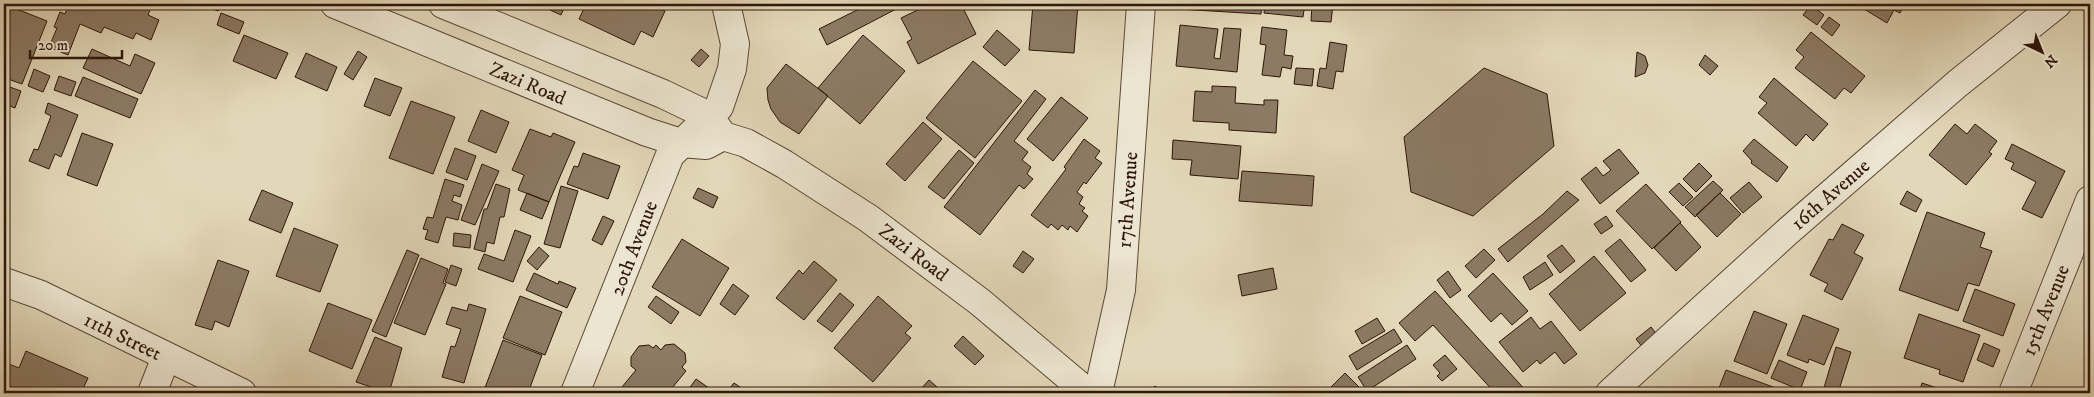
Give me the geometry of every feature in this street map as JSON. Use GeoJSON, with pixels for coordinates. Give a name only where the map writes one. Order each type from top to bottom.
{"type":"FeatureCollection","features":[{"type":"Feature","properties":{"kind":"street","name":"Zazi Road"},"geometry":{"type":"LineString","coordinates":[[335,4],[647,132],[681,143]]}},
{"type":"Feature","properties":{"kind":"street","name":"Zazi Road"},"geometry":{"type":"LineString","coordinates":[[443,4],[654,91],[784,164],[868,218],[980,302],[1088,393]]}},
{"type":"Feature","properties":{"kind":"street","name":"20th Avenue"},"geometry":{"type":"LineString","coordinates":[[574,393],[670,156],[681,143],[716,126],[719,107],[732,69],[735,44],[726,4]]}},
{"type":"Feature","properties":{"kind":"street","name":"17th Avenue"},"geometry":{"type":"LineString","coordinates":[[1098,393],[1121,290],[1141,4]]}},
{"type":"Feature","properties":{"kind":"street","name":"16th Avenue"},"geometry":{"type":"LineString","coordinates":[[1610,393],[1786,232],[1957,84],[2057,4]]}},
{"type":"Feature","properties":{"kind":"street","name":"15th Avenue"},"geometry":{"type":"LineString","coordinates":[[2013,393],[2090,200]]}},
{"type":"Feature","properties":{"kind":"street","name":"11th Street"},"geometry":{"type":"LineString","coordinates":[[4,282],[40,295],[242,393]]}},
{"type":"Feature","properties":{"kind":"street"},"geometry":{"type":"LineString","coordinates":[[152,393],[166,357]]}},
{"type":"Feature","properties":{"kind":"building"},"geometry":{"type":"Polygon","coordinates":[[[4,4],[47,21],[22,84],[5,78],[10,66],[4,63],[4,4]]]}},
{"type":"Feature","properties":{"kind":"building"},"geometry":{"type":"Polygon","coordinates":[[[69,4],[152,4],[148,15],[159,20],[151,40],[136,33],[133,39],[104,27],[101,33],[80,24],[68,55],[49,47],[57,28],[54,27],[60,12],[65,14],[69,4]]]}},
{"type":"Feature","properties":{"kind":"building"},"geometry":{"type":"Polygon","coordinates":[[[201,4],[222,4],[218,11],[201,4]]]}},
{"type":"Feature","properties":{"kind":"building"},"geometry":{"type":"Polygon","coordinates":[[[553,4],[566,4],[561,15],[550,10],[553,4]]]}},
{"type":"Feature","properties":{"kind":"building"},"geometry":{"type":"Polygon","coordinates":[[[586,4],[651,4],[665,11],[653,37],[641,31],[634,45],[579,19],[586,4]]]}},
{"type":"Feature","properties":{"kind":"building"},"geometry":{"type":"Polygon","coordinates":[[[869,4],[898,4],[900,7],[827,45],[819,29],[869,4]]]}},
{"type":"Feature","properties":{"kind":"building"},"geometry":{"type":"Polygon","coordinates":[[[930,4],[961,4],[976,34],[918,64],[907,42],[912,39],[901,18],[930,4]]]}},
{"type":"Feature","properties":{"kind":"building"},"geometry":{"type":"Polygon","coordinates":[[[1033,4],[1078,4],[1074,53],[1029,50],[1033,4]]]}},
{"type":"Feature","properties":{"kind":"building"},"geometry":{"type":"Polygon","coordinates":[[[1178,4],[1262,4],[1261,14],[1178,9],[1178,4]]]}},
{"type":"Feature","properties":{"kind":"building"},"geometry":{"type":"Polygon","coordinates":[[[1265,4],[1311,4],[1310,10],[1304,10],[1303,17],[1264,13],[1265,4]]]}},
{"type":"Feature","properties":{"kind":"building"},"geometry":{"type":"Polygon","coordinates":[[[1312,4],[1333,4],[1331,22],[1311,21],[1312,4]]]}},
{"type":"Feature","properties":{"kind":"building"},"geometry":{"type":"Polygon","coordinates":[[[1867,4],[1905,4],[1900,13],[1894,10],[1887,23],[1864,9],[1867,4]]]}},
{"type":"Feature","properties":{"kind":"building"},"geometry":{"type":"Polygon","coordinates":[[[1811,5],[1824,15],[1817,25],[1803,15],[1811,5]]]}},
{"type":"Feature","properties":{"kind":"building"},"geometry":{"type":"Polygon","coordinates":[[[221,13],[244,22],[239,34],[217,25],[221,13]]]}},
{"type":"Feature","properties":{"kind":"building"},"geometry":{"type":"Polygon","coordinates":[[[1829,17],[1840,25],[1832,36],[1821,27],[1829,17]]]}},
{"type":"Feature","properties":{"kind":"building"},"geometry":{"type":"Polygon","coordinates":[[[1180,25],[1218,29],[1214,58],[1220,59],[1224,28],[1241,29],[1237,72],[1176,66],[1180,25]]]}},
{"type":"Feature","properties":{"kind":"building"},"geometry":{"type":"Polygon","coordinates":[[[1262,27],[1287,30],[1284,55],[1293,56],[1291,69],[1282,67],[1280,77],[1262,75],[1266,45],[1260,44],[1262,27]]]}},
{"type":"Feature","properties":{"kind":"building"},"geometry":{"type":"Polygon","coordinates":[[[997,30],[1020,50],[1005,66],[983,47],[997,30]]]}},
{"type":"Feature","properties":{"kind":"building"},"geometry":{"type":"Polygon","coordinates":[[[1811,32],[1865,76],[1851,93],[1844,88],[1835,99],[1795,68],[1804,57],[1796,50],[1811,32]]]}},
{"type":"Feature","properties":{"kind":"building"},"geometry":{"type":"Polygon","coordinates":[[[244,35],[288,53],[276,79],[233,61],[244,35]]]}},
{"type":"Feature","properties":{"kind":"building"},"geometry":{"type":"Polygon","coordinates":[[[863,35],[905,71],[860,124],[818,88],[863,35]]]}},
{"type":"Feature","properties":{"kind":"building"},"geometry":{"type":"Polygon","coordinates":[[[1330,42],[1347,45],[1343,72],[1336,71],[1333,89],[1317,86],[1320,68],[1326,69],[1330,42]]]}},
{"type":"Feature","properties":{"kind":"building"},"geometry":{"type":"Polygon","coordinates":[[[92,49],[130,66],[135,54],[155,63],[141,94],[83,68],[92,49]]]}},
{"type":"Feature","properties":{"kind":"building"},"geometry":{"type":"Polygon","coordinates":[[[701,49],[709,56],[699,67],[691,60],[701,49]]]}},
{"type":"Feature","properties":{"kind":"building"},"geometry":{"type":"Polygon","coordinates":[[[358,51],[367,57],[353,80],[344,74],[358,51]]]}},
{"type":"Feature","properties":{"kind":"building"},"geometry":{"type":"Polygon","coordinates":[[[1637,52],[1645,56],[1648,65],[1645,73],[1635,77],[1637,52]]]}},
{"type":"Feature","properties":{"kind":"building"},"geometry":{"type":"Polygon","coordinates":[[[306,53],[337,67],[327,91],[295,77],[306,53]]]}},
{"type":"Feature","properties":{"kind":"building"},"geometry":{"type":"Polygon","coordinates":[[[1705,55],[1718,66],[1710,75],[1699,65],[1705,55]]]}},
{"type":"Feature","properties":{"kind":"building"},"geometry":{"type":"Polygon","coordinates":[[[973,61],[1022,101],[975,158],[926,118],[973,61]]]}},
{"type":"Feature","properties":{"kind":"building"},"geometry":{"type":"Polygon","coordinates":[[[786,64],[828,96],[799,134],[780,122],[771,109],[768,100],[767,88],[786,64]]]}},
{"type":"Feature","properties":{"kind":"building"},"geometry":{"type":"Polygon","coordinates":[[[1296,68],[1314,69],[1312,86],[1294,84],[1296,68]]]}},
{"type":"Feature","properties":{"kind":"building"},"geometry":{"type":"Polygon","coordinates":[[[1484,68],[1547,94],[1554,146],[1473,216],[1411,192],[1404,137],[1484,68]]]}},
{"type":"Feature","properties":{"kind":"building"},"geometry":{"type":"Polygon","coordinates":[[[34,69],[50,76],[43,92],[28,86],[34,69]]]}},
{"type":"Feature","properties":{"kind":"building"},"geometry":{"type":"Polygon","coordinates":[[[59,76],[76,82],[71,96],[54,90],[59,76]]]}},
{"type":"Feature","properties":{"kind":"building"},"geometry":{"type":"Polygon","coordinates":[[[83,77],[138,99],[130,118],[75,96],[83,77]]]}},
{"type":"Feature","properties":{"kind":"building"},"geometry":{"type":"Polygon","coordinates":[[[375,78],[402,88],[390,116],[364,106],[375,78]]]}},
{"type":"Feature","properties":{"kind":"building"},"geometry":{"type":"Polygon","coordinates":[[[1774,78],[1828,124],[1813,141],[1806,134],[1796,146],[1758,113],[1767,103],[1759,97],[1774,78]]]}},
{"type":"Feature","properties":{"kind":"building"},"geometry":{"type":"Polygon","coordinates":[[[4,85],[21,91],[15,108],[4,104],[4,85]]]}},
{"type":"Feature","properties":{"kind":"building"},"geometry":{"type":"Polygon","coordinates":[[[1212,86],[1236,87],[1235,103],[1264,105],[1264,100],[1278,100],[1276,133],[1229,130],[1229,123],[1193,121],[1195,91],[1212,92],[1212,86]]]}},
{"type":"Feature","properties":{"kind":"building"},"geometry":{"type":"Polygon","coordinates":[[[1035,90],[1046,99],[1014,141],[1028,152],[1022,160],[1031,167],[1027,174],[1033,179],[1024,189],[1019,185],[980,235],[944,207],[1035,90]]]}},
{"type":"Feature","properties":{"kind":"building"},"geometry":{"type":"Polygon","coordinates":[[[1061,97],[1088,118],[1053,161],[1027,139],[1061,97]]]}},
{"type":"Feature","properties":{"kind":"building"},"geometry":{"type":"Polygon","coordinates":[[[411,101],[455,117],[433,174],[389,158],[411,101]]]}},
{"type":"Feature","properties":{"kind":"building"},"geometry":{"type":"Polygon","coordinates":[[[48,103],[78,115],[61,157],[55,154],[49,169],[29,161],[34,149],[38,150],[51,116],[45,113],[48,103]]]}},
{"type":"Feature","properties":{"kind":"building"},"geometry":{"type":"Polygon","coordinates":[[[481,110],[509,122],[496,153],[468,141],[481,110]]]}},
{"type":"Feature","properties":{"kind":"building"},"geometry":{"type":"Polygon","coordinates":[[[923,122],[942,139],[905,181],[886,164],[923,122]]]}},
{"type":"Feature","properties":{"kind":"building"},"geometry":{"type":"Polygon","coordinates":[[[1955,124],[1967,134],[1975,124],[1997,141],[1989,152],[1992,154],[1966,185],[1929,155],[1955,124]]]}},
{"type":"Feature","properties":{"kind":"building"},"geometry":{"type":"Polygon","coordinates":[[[530,129],[551,137],[553,133],[575,142],[549,202],[518,190],[524,175],[512,170],[530,129]]]}},
{"type":"Feature","properties":{"kind":"building"},"geometry":{"type":"Polygon","coordinates":[[[82,133],[113,144],[97,186],[67,175],[82,133]]]}},
{"type":"Feature","properties":{"kind":"building"},"geometry":{"type":"Polygon","coordinates":[[[1084,139],[1100,151],[1095,158],[1102,163],[1086,184],[1084,182],[1077,192],[1083,197],[1079,204],[1085,208],[1082,211],[1088,216],[1077,232],[1070,226],[1068,230],[1062,225],[1058,230],[1051,224],[1048,228],[1031,215],[1066,169],[1064,167],[1084,139]]]}},
{"type":"Feature","properties":{"kind":"building"},"geometry":{"type":"Polygon","coordinates":[[[1754,139],[1788,167],[1777,182],[1751,163],[1752,161],[1743,151],[1754,139]]]}},
{"type":"Feature","properties":{"kind":"building"},"geometry":{"type":"Polygon","coordinates":[[[1173,140],[1241,146],[1238,179],[1190,175],[1192,160],[1172,159],[1173,140]]]}},
{"type":"Feature","properties":{"kind":"building"},"geometry":{"type":"Polygon","coordinates":[[[2012,144],[2065,171],[2042,218],[2022,209],[2036,182],[2011,169],[2014,163],[2005,159],[2012,144]]]}},
{"type":"Feature","properties":{"kind":"building"},"geometry":{"type":"Polygon","coordinates":[[[455,148],[476,156],[467,180],[446,172],[455,148]]]}},
{"type":"Feature","properties":{"kind":"building"},"geometry":{"type":"Polygon","coordinates":[[[1619,149],[1639,173],[1600,204],[1581,179],[1596,167],[1603,176],[1611,170],[1603,161],[1619,149]]]}},
{"type":"Feature","properties":{"kind":"building"},"geometry":{"type":"Polygon","coordinates":[[[959,150],[974,163],[944,199],[928,187],[959,150]]]}},
{"type":"Feature","properties":{"kind":"building"},"geometry":{"type":"Polygon","coordinates":[[[583,153],[620,166],[608,199],[567,184],[574,166],[578,167],[583,153]]]}},
{"type":"Feature","properties":{"kind":"building"},"geometry":{"type":"Polygon","coordinates":[[[1699,163],[1712,176],[1696,192],[1683,179],[1699,163]]]}},
{"type":"Feature","properties":{"kind":"building"},"geometry":{"type":"Polygon","coordinates":[[[482,164],[499,171],[475,225],[461,220],[482,164]]]}},
{"type":"Feature","properties":{"kind":"building"},"geometry":{"type":"Polygon","coordinates":[[[1242,171],[1314,176],[1312,206],[1239,201],[1242,171]]]}},
{"type":"Feature","properties":{"kind":"building"},"geometry":{"type":"Polygon","coordinates":[[[445,179],[464,185],[460,197],[454,195],[452,201],[462,205],[458,220],[446,217],[438,243],[425,239],[428,230],[423,229],[427,217],[433,218],[445,179]]]}},
{"type":"Feature","properties":{"kind":"building"},"geometry":{"type":"Polygon","coordinates":[[[1713,181],[1723,190],[1695,217],[1685,207],[1713,181]]]}},
{"type":"Feature","properties":{"kind":"building"},"geometry":{"type":"Polygon","coordinates":[[[1749,182],[1762,197],[1743,213],[1730,198],[1749,182]]]}},
{"type":"Feature","properties":{"kind":"building"},"geometry":{"type":"Polygon","coordinates":[[[1679,183],[1693,197],[1683,206],[1669,192],[1679,183]]]}},
{"type":"Feature","properties":{"kind":"building"},"geometry":{"type":"Polygon","coordinates":[[[496,184],[510,189],[504,217],[500,217],[494,244],[487,242],[485,252],[474,249],[484,209],[487,209],[496,184]]]}},
{"type":"Feature","properties":{"kind":"building"},"geometry":{"type":"Polygon","coordinates":[[[1646,184],[1681,222],[1652,249],[1616,211],[1646,184]]]}},
{"type":"Feature","properties":{"kind":"building"},"geometry":{"type":"Polygon","coordinates":[[[561,186],[578,191],[560,248],[544,244],[561,186]]]}},
{"type":"Feature","properties":{"kind":"building"},"geometry":{"type":"Polygon","coordinates":[[[698,188],[718,197],[713,208],[693,198],[698,188]]]}},
{"type":"Feature","properties":{"kind":"building"},"geometry":{"type":"Polygon","coordinates":[[[262,190],[293,203],[281,233],[249,220],[262,190]]]}},
{"type":"Feature","properties":{"kind":"building"},"geometry":{"type":"Polygon","coordinates":[[[1567,191],[1579,200],[1508,262],[1498,249],[1543,214],[1567,191]]]}},
{"type":"Feature","properties":{"kind":"building"},"geometry":{"type":"Polygon","coordinates":[[[1907,191],[1922,200],[1916,212],[1900,204],[1907,191]]]}},
{"type":"Feature","properties":{"kind":"building"},"geometry":{"type":"Polygon","coordinates":[[[527,193],[549,202],[542,219],[520,210],[527,193]]]}},
{"type":"Feature","properties":{"kind":"building"},"geometry":{"type":"Polygon","coordinates":[[[1720,193],[1741,214],[1717,237],[1696,215],[1720,193]]]}},
{"type":"Feature","properties":{"kind":"building"},"geometry":{"type":"Polygon","coordinates":[[[1927,212],[1985,233],[1980,247],[1992,251],[1979,286],[1968,283],[1958,311],[1899,290],[1927,212]]]}},
{"type":"Feature","properties":{"kind":"building"},"geometry":{"type":"Polygon","coordinates":[[[603,216],[614,221],[602,245],[592,240],[603,216]]]}},
{"type":"Feature","properties":{"kind":"building"},"geometry":{"type":"Polygon","coordinates":[[[1606,216],[1613,226],[1601,234],[1594,224],[1606,216]]]}},
{"type":"Feature","properties":{"kind":"building"},"geometry":{"type":"Polygon","coordinates":[[[1680,223],[1701,247],[1676,271],[1654,248],[1680,223]]]}},
{"type":"Feature","properties":{"kind":"building"},"geometry":{"type":"Polygon","coordinates":[[[1842,224],[1864,235],[1854,253],[1863,258],[1842,300],[1824,291],[1828,284],[1810,275],[1829,239],[1833,240],[1842,224]]]}},
{"type":"Feature","properties":{"kind":"building"},"geometry":{"type":"Polygon","coordinates":[[[294,228],[338,245],[320,292],[276,276],[294,228]]]}},
{"type":"Feature","properties":{"kind":"building"},"geometry":{"type":"Polygon","coordinates":[[[515,230],[531,236],[513,282],[478,269],[484,254],[504,261],[515,230]]]}},
{"type":"Feature","properties":{"kind":"building"},"geometry":{"type":"Polygon","coordinates":[[[454,233],[471,235],[470,248],[453,246],[454,233]]]}},
{"type":"Feature","properties":{"kind":"building"},"geometry":{"type":"Polygon","coordinates":[[[682,239],[729,268],[700,316],[652,287],[682,239]]]}},
{"type":"Feature","properties":{"kind":"building"},"geometry":{"type":"Polygon","coordinates":[[[1620,239],[1646,270],[1631,282],[1605,251],[1620,239]]]}},
{"type":"Feature","properties":{"kind":"building"},"geometry":{"type":"Polygon","coordinates":[[[1562,245],[1575,261],[1560,273],[1547,256],[1562,245]]]}},
{"type":"Feature","properties":{"kind":"building"},"geometry":{"type":"Polygon","coordinates":[[[539,247],[549,256],[537,270],[527,261],[539,247]]]}},
{"type":"Feature","properties":{"kind":"building"},"geometry":{"type":"Polygon","coordinates":[[[1484,249],[1495,260],[1476,278],[1465,266],[1484,249]]]}},
{"type":"Feature","properties":{"kind":"building"},"geometry":{"type":"Polygon","coordinates":[[[407,250],[419,255],[386,337],[372,331],[407,250]]]}},
{"type":"Feature","properties":{"kind":"building"},"geometry":{"type":"Polygon","coordinates":[[[1023,251],[1034,259],[1023,273],[1013,266],[1023,251]]]}},
{"type":"Feature","properties":{"kind":"building"},"geometry":{"type":"Polygon","coordinates":[[[1594,256],[1626,293],[1580,331],[1549,294],[1594,256]]]}},
{"type":"Feature","properties":{"kind":"building"},"geometry":{"type":"Polygon","coordinates":[[[421,258],[448,269],[443,283],[446,284],[425,335],[394,323],[421,258]]]}},
{"type":"Feature","properties":{"kind":"building"},"geometry":{"type":"Polygon","coordinates":[[[218,260],[249,271],[229,327],[215,321],[212,330],[195,325],[218,260]]]}},
{"type":"Feature","properties":{"kind":"building"},"geometry":{"type":"Polygon","coordinates":[[[814,261],[837,280],[804,320],[776,298],[799,270],[803,274],[814,261]]]}},
{"type":"Feature","properties":{"kind":"building"},"geometry":{"type":"Polygon","coordinates":[[[1545,262],[1553,275],[1530,290],[1523,277],[1545,262]]]}},
{"type":"Feature","properties":{"kind":"building"},"geometry":{"type":"Polygon","coordinates":[[[451,265],[462,269],[456,286],[445,282],[451,265]]]}},
{"type":"Feature","properties":{"kind":"building"},"geometry":{"type":"Polygon","coordinates":[[[1273,268],[1277,289],[1242,296],[1238,275],[1273,268]]]}},
{"type":"Feature","properties":{"kind":"building"},"geometry":{"type":"Polygon","coordinates":[[[1448,271],[1461,290],[1450,298],[1437,280],[1448,271]]]}},
{"type":"Feature","properties":{"kind":"building"},"geometry":{"type":"Polygon","coordinates":[[[534,273],[558,284],[559,281],[576,288],[567,308],[526,290],[534,273]]]}},
{"type":"Feature","properties":{"kind":"building"},"geometry":{"type":"Polygon","coordinates":[[[1493,273],[1528,311],[1512,325],[1501,313],[1491,322],[1468,296],[1493,273]]]}},
{"type":"Feature","properties":{"kind":"building"},"geometry":{"type":"Polygon","coordinates":[[[733,284],[749,296],[735,315],[720,304],[733,284]]]}},
{"type":"Feature","properties":{"kind":"building"},"geometry":{"type":"Polygon","coordinates":[[[1975,289],[2015,304],[2003,336],[1963,321],[1975,289]]]}},
{"type":"Feature","properties":{"kind":"building"},"geometry":{"type":"Polygon","coordinates":[[[1435,291],[1528,393],[1495,393],[1433,325],[1415,341],[1399,323],[1435,291]]]}},
{"type":"Feature","properties":{"kind":"building"},"geometry":{"type":"Polygon","coordinates":[[[840,293],[854,305],[832,332],[817,321],[840,293]]]}},
{"type":"Feature","properties":{"kind":"building"},"geometry":{"type":"Polygon","coordinates":[[[520,296],[562,312],[545,355],[503,338],[520,296]]]}},
{"type":"Feature","properties":{"kind":"building"},"geometry":{"type":"Polygon","coordinates":[[[656,296],[679,312],[671,324],[648,307],[656,296]]]}},
{"type":"Feature","properties":{"kind":"building"},"geometry":{"type":"Polygon","coordinates":[[[878,296],[912,326],[905,333],[911,338],[873,382],[834,348],[878,296]]]}},
{"type":"Feature","properties":{"kind":"building"},"geometry":{"type":"Polygon","coordinates":[[[328,303],[372,320],[352,369],[309,351],[328,303]]]}},
{"type":"Feature","properties":{"kind":"building"},"geometry":{"type":"Polygon","coordinates":[[[469,304],[486,309],[464,383],[442,377],[451,346],[455,347],[461,329],[446,324],[452,307],[467,311],[469,304]]]}},
{"type":"Feature","properties":{"kind":"building"},"geometry":{"type":"Polygon","coordinates":[[[1754,311],[1787,324],[1767,374],[1734,361],[1754,311]]]}},
{"type":"Feature","properties":{"kind":"building"},"geometry":{"type":"Polygon","coordinates":[[[1919,314],[1980,335],[1963,382],[1939,374],[1940,370],[1904,358],[1919,314]]]}},
{"type":"Feature","properties":{"kind":"building"},"geometry":{"type":"Polygon","coordinates":[[[1803,315],[1839,329],[1824,365],[1809,359],[1808,363],[1787,355],[1803,315]]]}},
{"type":"Feature","properties":{"kind":"building"},"geometry":{"type":"Polygon","coordinates":[[[1531,317],[1540,329],[1551,321],[1577,354],[1564,364],[1555,352],[1540,364],[1537,360],[1523,372],[1499,342],[1531,317]]]}},
{"type":"Feature","properties":{"kind":"building"},"geometry":{"type":"Polygon","coordinates":[[[1377,318],[1385,331],[1362,344],[1355,331],[1377,318]]]}},
{"type":"Feature","properties":{"kind":"building"},"geometry":{"type":"Polygon","coordinates":[[[1651,327],[1658,336],[1643,348],[1636,339],[1651,327]]]}},
{"type":"Feature","properties":{"kind":"building"},"geometry":{"type":"Polygon","coordinates":[[[1394,329],[1402,342],[1357,370],[1349,356],[1394,329]]]}},
{"type":"Feature","properties":{"kind":"building"},"geometry":{"type":"Polygon","coordinates":[[[963,336],[984,356],[975,365],[954,346],[963,336]]]}},
{"type":"Feature","properties":{"kind":"building"},"geometry":{"type":"Polygon","coordinates":[[[375,337],[402,348],[389,393],[356,382],[375,337]]]}},
{"type":"Feature","properties":{"kind":"building"},"geometry":{"type":"Polygon","coordinates":[[[503,340],[542,355],[528,393],[483,393],[503,340]]]}},
{"type":"Feature","properties":{"kind":"building"},"geometry":{"type":"Polygon","coordinates":[[[1984,343],[2000,350],[1993,367],[1977,360],[1984,343]]]}},
{"type":"Feature","properties":{"kind":"building"},"geometry":{"type":"Polygon","coordinates":[[[674,344],[685,353],[686,362],[682,367],[686,371],[668,393],[617,393],[636,370],[631,366],[631,357],[639,346],[649,345],[653,348],[656,345],[661,350],[665,345],[674,344]]]}},
{"type":"Feature","properties":{"kind":"building"},"geometry":{"type":"Polygon","coordinates":[[[1407,345],[1416,359],[1367,391],[1358,377],[1407,345]]]}},
{"type":"Feature","properties":{"kind":"building"},"geometry":{"type":"Polygon","coordinates":[[[1836,347],[1851,352],[1838,393],[1830,393],[1823,391],[1836,347]]]}},
{"type":"Feature","properties":{"kind":"building"},"geometry":{"type":"Polygon","coordinates":[[[26,351],[88,378],[81,393],[25,393],[4,384],[4,362],[19,368],[26,351]]]}},
{"type":"Feature","properties":{"kind":"building"},"geometry":{"type":"Polygon","coordinates":[[[1445,355],[1457,369],[1442,381],[1437,376],[1440,373],[1433,365],[1445,355]]]}},
{"type":"Feature","properties":{"kind":"building"},"geometry":{"type":"Polygon","coordinates":[[[1779,360],[1807,372],[1800,390],[1771,378],[1779,360]]]}},
{"type":"Feature","properties":{"kind":"building"},"geometry":{"type":"Polygon","coordinates":[[[1726,370],[1790,393],[1733,393],[1719,388],[1726,370]]]}},
{"type":"Feature","properties":{"kind":"building"},"geometry":{"type":"Polygon","coordinates":[[[1345,373],[1365,393],[1325,393],[1345,373]]]}},
{"type":"Feature","properties":{"kind":"building"},"geometry":{"type":"Polygon","coordinates":[[[2090,375],[2090,393],[2083,393],[2090,375]]]}},
{"type":"Feature","properties":{"kind":"building"},"geometry":{"type":"Polygon","coordinates":[[[696,379],[716,393],[686,393],[696,379]]]}},
{"type":"Feature","properties":{"kind":"building"},"geometry":{"type":"Polygon","coordinates":[[[929,380],[944,393],[917,393],[929,380]]]}},
{"type":"Feature","properties":{"kind":"building"},"geometry":{"type":"Polygon","coordinates":[[[734,383],[749,393],[726,393],[734,383]]]}},
{"type":"Feature","properties":{"kind":"building"},"geometry":{"type":"Polygon","coordinates":[[[1922,383],[1952,393],[1919,393],[1922,383]]]}},
{"type":"Feature","properties":{"kind":"building"},"geometry":{"type":"Polygon","coordinates":[[[1155,386],[1164,393],[1149,393],[1155,386]]]}}]}
